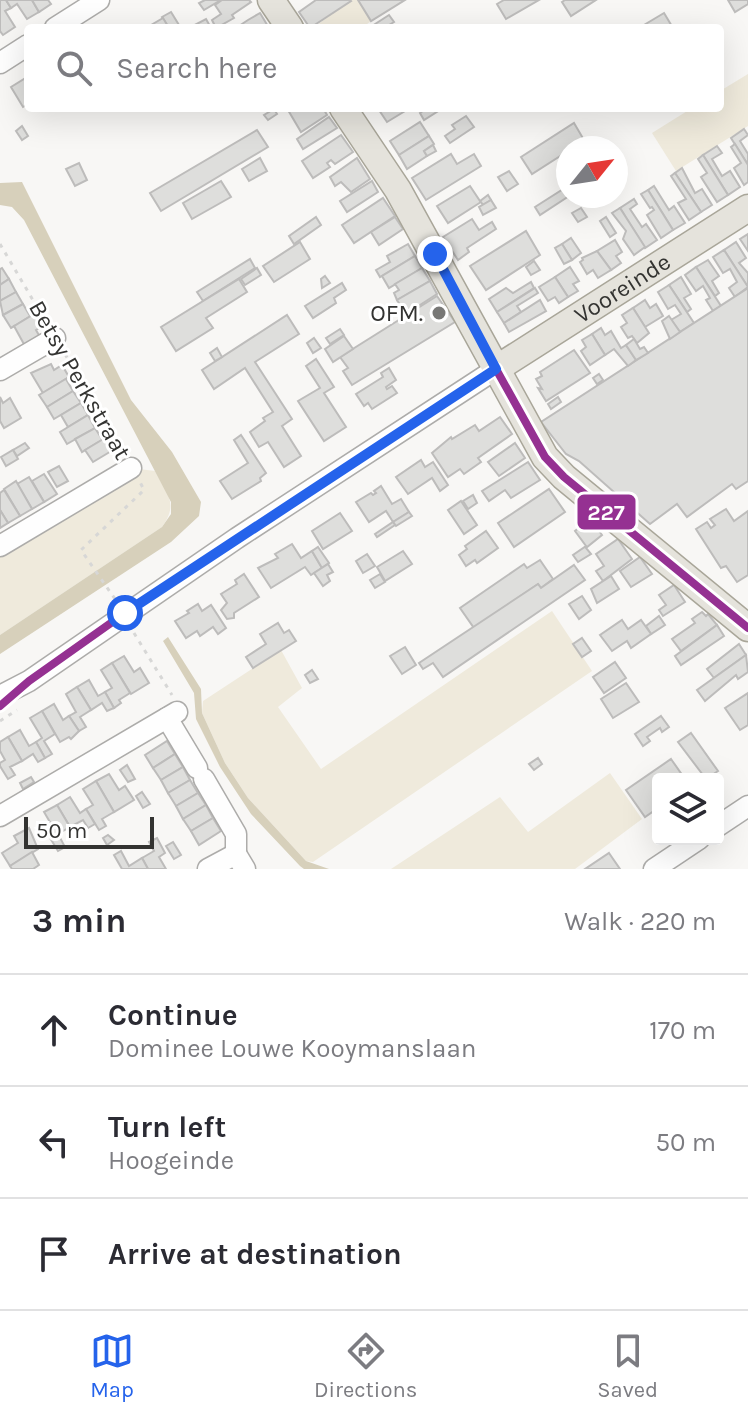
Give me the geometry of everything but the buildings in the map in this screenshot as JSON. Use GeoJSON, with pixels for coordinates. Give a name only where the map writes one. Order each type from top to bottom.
{"type":"FeatureCollection","features":[{"type":"Feature","properties":{"kind":"main road"},"geometry":{"type":"LineString","coordinates":[[271,0],[287,24]]}},
{"type":"Feature","properties":{"kind":"main road"},"geometry":{"type":"LineString","coordinates":[[346,112],[398,190],[545,457],[564,477],[748,628]]}},
{"type":"Feature","properties":{"kind":"main road","name":"Vooreinde"},"geometry":{"type":"LineString","coordinates":[[496,369],[748,208]]}},
{"type":"Feature","properties":{"kind":"street"},"geometry":{"type":"LineString","coordinates":[[61,24],[99,0]]}},
{"type":"Feature","properties":{"kind":"street"},"geometry":{"type":"LineString","coordinates":[[0,63],[24,48]]}},
{"type":"Feature","properties":{"kind":"street"},"geometry":{"type":"LineString","coordinates":[[0,370],[55,338]]}},
{"type":"Feature","properties":{"kind":"street"},"geometry":{"type":"LineString","coordinates":[[0,706],[29,681],[237,538],[496,369]]}},
{"type":"Feature","properties":{"kind":"street","name":"Betsy Perkstraat"},"geometry":{"type":"LineString","coordinates":[[0,546],[131,468]]}},
{"type":"Feature","properties":{"kind":"street"},"geometry":{"type":"LineString","coordinates":[[0,696],[29,681]]}},
{"type":"Feature","properties":{"kind":"street"},"geometry":{"type":"LineString","coordinates":[[0,816],[173,719],[236,834],[240,861],[208,869]]}},
{"type":"Feature","properties":{"kind":"street"},"geometry":{"type":"LineString","coordinates":[[724,822],[748,806]]}},
{"type":"Feature","properties":{"kind":"street"},"geometry":{"type":"LineString","coordinates":[[654,869],[690,845]]}},
{"type":"Feature","properties":{"kind":"path","name":"Betsy Perkstraat"},"geometry":{"type":"LineString","coordinates":[[0,244],[131,468]]}},
{"type":"Feature","properties":{"kind":"path"},"geometry":{"type":"LineString","coordinates":[[115,600],[81,550],[144,490],[131,468]]}},
{"type":"Feature","properties":{"kind":"path"},"geometry":{"type":"LineString","coordinates":[[132,630],[187,718],[173,719]]}},
{"type":"Feature","properties":{"kind":"shaded area"},"geometry":{"type":"Polygon","coordinates":[[[350,0],[358,0],[371,21],[367,24],[318,24],[350,0]]]}},
{"type":"Feature","properties":{"kind":"shaded area"},"geometry":{"type":"Polygon","coordinates":[[[748,74],[748,126],[676,171],[652,133],[686,112],[724,112],[724,89],[748,74]]]}},
{"type":"Feature","properties":{"kind":"shaded area"},"geometry":{"type":"Polygon","coordinates":[[[22,182],[131,400],[172,452],[201,502],[199,516],[171,542],[0,654],[0,635],[162,527],[171,514],[171,502],[24,220],[12,207],[0,205],[0,183],[22,182]]]}},
{"type":"Feature","properties":{"kind":"shaded area"},"geometry":{"type":"Polygon","coordinates":[[[139,469],[155,471],[167,492],[170,511],[162,527],[0,635],[0,556],[139,469]]]}},
{"type":"Feature","properties":{"kind":"shaded area"},"geometry":{"type":"Polygon","coordinates":[[[552,611],[592,671],[313,862],[306,861],[248,798],[225,763],[202,713],[203,701],[281,650],[302,688],[278,707],[321,769],[552,611]]]}},
{"type":"Feature","properties":{"kind":"shaded area"},"geometry":{"type":"Polygon","coordinates":[[[168,637],[201,689],[202,713],[225,763],[248,798],[306,861],[329,869],[304,869],[251,814],[220,767],[196,719],[194,693],[163,641],[168,637]]]}},
{"type":"Feature","properties":{"kind":"shaded area"},"geometry":{"type":"Polygon","coordinates":[[[610,773],[642,819],[575,869],[391,869],[500,797],[528,832],[610,773]]]}},
{"type":"Feature","properties":{"kind":"transit line","name":"227"},"geometry":{"type":"LineString","coordinates":[[496,369],[545,457],[564,477],[748,628]]}},
{"type":"Feature","properties":{"kind":"transit line","name":"227"},"geometry":{"type":"LineString","coordinates":[[0,706],[29,681],[125,613],[496,369]]}},
{"type":"Feature","properties":{"kind":"place","name":"OFM."},"geometry":{"type":"Point","coordinates":[439,313]}},
{"type":"Feature","properties":{"kind":"route"},"geometry":{"type":"LineString","coordinates":[[125,613],[496,369],[435,254]]}}]}
